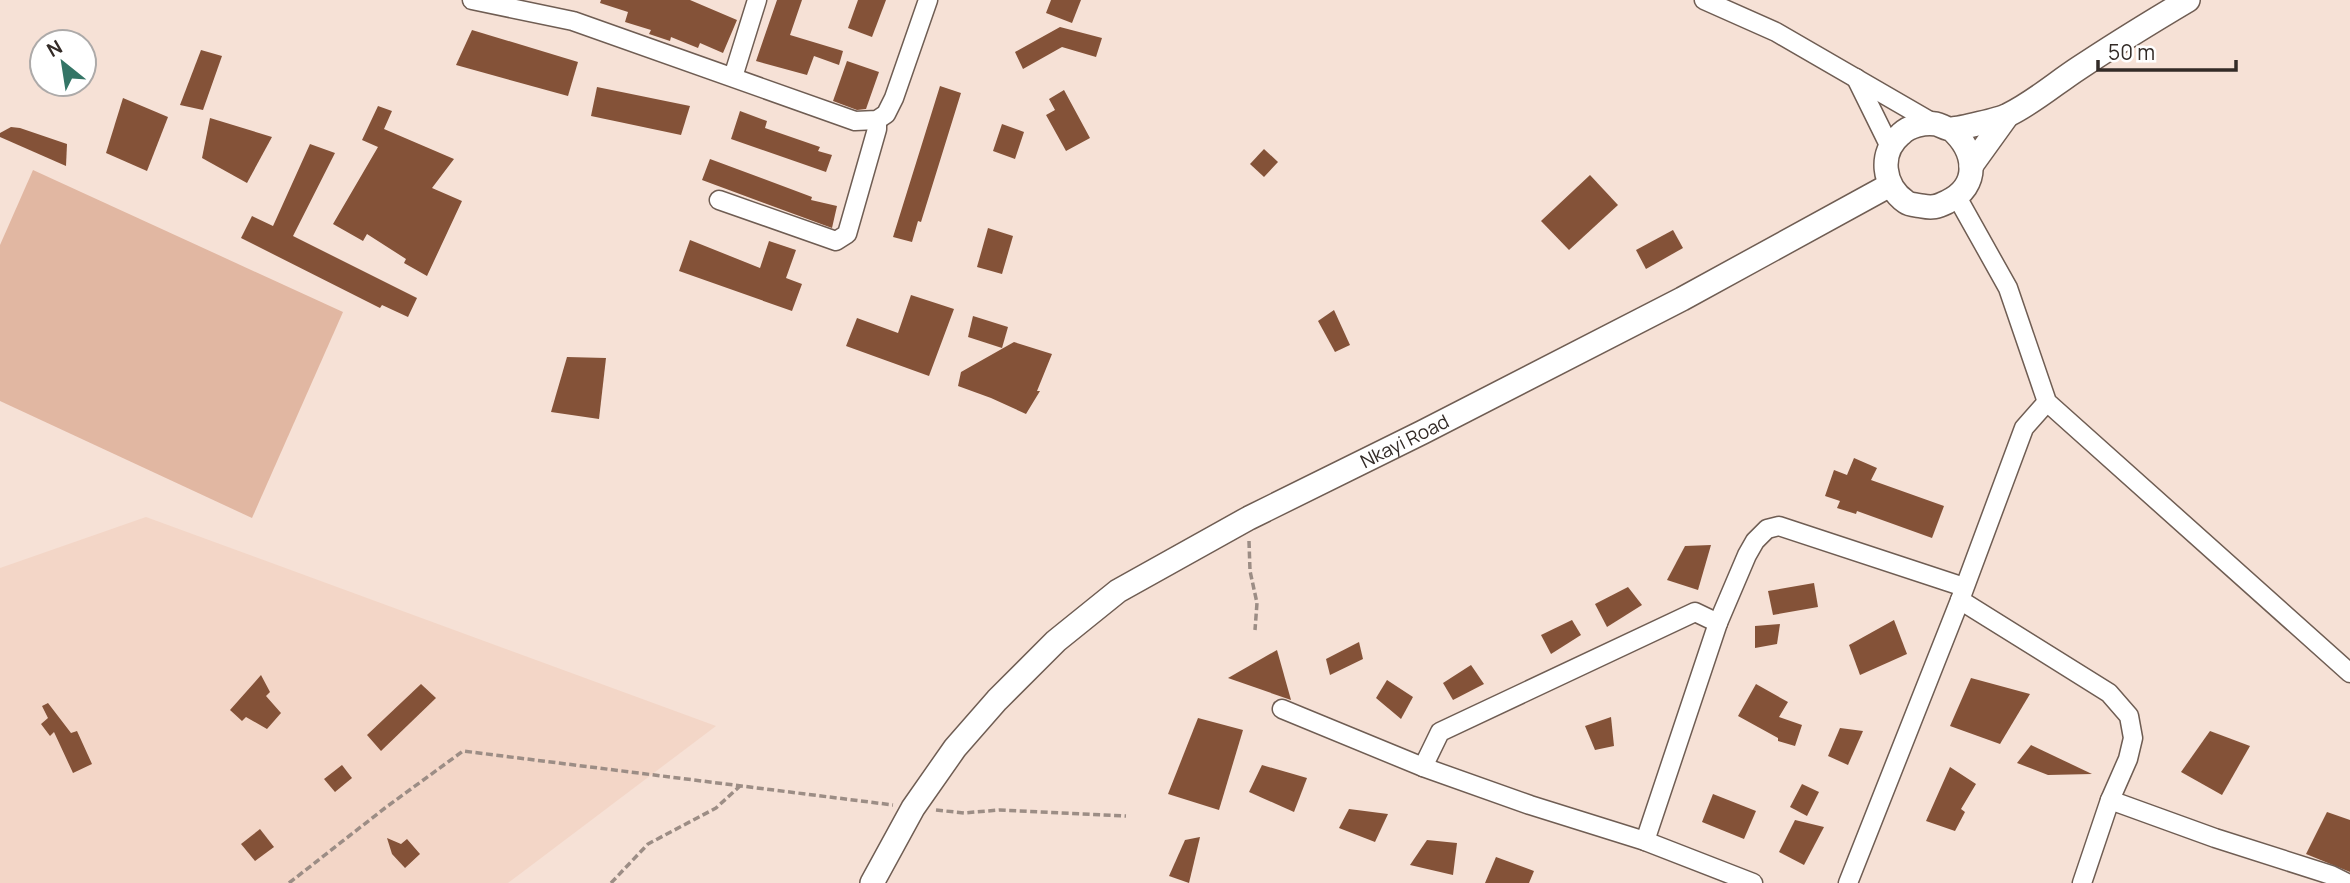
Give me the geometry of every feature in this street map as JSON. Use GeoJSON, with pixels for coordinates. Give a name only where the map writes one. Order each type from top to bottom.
{"type":"FeatureCollection","features":[{"type":"Feature","properties":{"kind":"main road"},"geometry":{"type":"LineString","coordinates":[[1971,166],[2007,116],[2105,50],[2188,0]]}},
{"type":"Feature","properties":{"kind":"main road"},"geometry":{"type":"LineString","coordinates":[[1943,126],[1962,139],[1969,152],[1971,166],[1968,183],[1957,197],[1934,209],[1908,204],[1890,185],[1886,172],[1890,146],[1902,133],[1917,125],[1943,126],[2007,116]]}},
{"type":"Feature","properties":{"kind":"main road","name":"Nkayi Road"},"geometry":{"type":"LineString","coordinates":[[872,883],[913,808],[955,748],[997,700],[1056,641],[1118,591],[1249,517],[1423,432],[1682,299],[1890,185]]}},
{"type":"Feature","properties":{"kind":"street"},"geometry":{"type":"LineString","coordinates":[[472,0],[573,20],[855,121],[877,120],[886,114],[928,0]]}},
{"type":"Feature","properties":{"kind":"street"},"geometry":{"type":"LineString","coordinates":[[733,77],[757,0]]}},
{"type":"Feature","properties":{"kind":"street"},"geometry":{"type":"LineString","coordinates":[[1704,0],[1776,32],[1943,126]]}},
{"type":"Feature","properties":{"kind":"street"},"geometry":{"type":"LineString","coordinates":[[1856,78],[1890,146]]}},
{"type":"Feature","properties":{"kind":"street"},"geometry":{"type":"LineString","coordinates":[[719,200],[836,241],[847,234],[877,129],[877,120]]}},
{"type":"Feature","properties":{"kind":"street"},"geometry":{"type":"LineString","coordinates":[[1957,197],[2008,288],[2047,402],[2350,673]]}},
{"type":"Feature","properties":{"kind":"street"},"geometry":{"type":"LineString","coordinates":[[1848,883],[2024,428],[2047,402]]}},
{"type":"Feature","properties":{"kind":"street"},"geometry":{"type":"LineString","coordinates":[[1645,841],[1718,623],[1755,541],[1767,529],[1779,526],[1962,594],[2109,693],[2129,716],[2133,738],[2128,759],[2110,800],[2082,883]]}},
{"type":"Feature","properties":{"kind":"street"},"geometry":{"type":"LineString","coordinates":[[1423,767],[1440,732],[1695,612],[1718,623]]}},
{"type":"Feature","properties":{"kind":"street"},"geometry":{"type":"LineString","coordinates":[[1282,709],[1423,767],[1530,805],[1645,841],[1753,883]]}},
{"type":"Feature","properties":{"kind":"street"},"geometry":{"type":"LineString","coordinates":[[2110,800],[2214,838],[2331,875],[2347,883]]}},
{"type":"Feature","properties":{"kind":"path"},"geometry":{"type":"LineString","coordinates":[[1249,517],[1250,571],[1257,603],[1255,630]]}},
{"type":"Feature","properties":{"kind":"path"},"geometry":{"type":"LineString","coordinates":[[289,883],[463,751],[964,813],[999,810],[1126,816]]}},
{"type":"Feature","properties":{"kind":"path"},"geometry":{"type":"LineString","coordinates":[[611,883],[648,844],[716,808],[740,786]]}},
{"type":"Feature","properties":{"kind":"shaded area"},"geometry":{"type":"Polygon","coordinates":[[[33,170],[343,312],[252,518],[0,401],[0,245],[33,170]]]}},
{"type":"Feature","properties":{"kind":"shaded area"},"geometry":{"type":"Polygon","coordinates":[[[146,517],[716,726],[508,883],[0,883],[0,568],[146,517]]]}},
{"type":"Feature","properties":{"kind":"building"},"geometry":{"type":"Polygon","coordinates":[[[601,0],[690,0],[737,20],[723,53],[700,43],[698,48],[671,37],[670,41],[649,34],[651,30],[625,22],[628,12],[600,3],[601,0]]]}},
{"type":"Feature","properties":{"kind":"building"},"geometry":{"type":"Polygon","coordinates":[[[777,0],[802,0],[790,35],[843,51],[839,65],[814,56],[807,75],[756,61],[777,0]]]}},
{"type":"Feature","properties":{"kind":"building"},"geometry":{"type":"Polygon","coordinates":[[[858,0],[886,0],[872,37],[848,28],[858,0]]]}},
{"type":"Feature","properties":{"kind":"building"},"geometry":{"type":"Polygon","coordinates":[[[1051,0],[1081,0],[1072,23],[1046,13],[1051,0]]]}},
{"type":"Feature","properties":{"kind":"building"},"geometry":{"type":"Polygon","coordinates":[[[1060,27],[1102,38],[1096,57],[1062,47],[1023,69],[1015,52],[1060,27]]]}},
{"type":"Feature","properties":{"kind":"building"},"geometry":{"type":"Polygon","coordinates":[[[472,30],[578,62],[568,96],[456,65],[472,30]]]}},
{"type":"Feature","properties":{"kind":"building"},"geometry":{"type":"Polygon","coordinates":[[[201,50],[222,56],[203,110],[180,105],[201,50]]]}},
{"type":"Feature","properties":{"kind":"building"},"geometry":{"type":"Polygon","coordinates":[[[847,61],[879,72],[866,109],[857,110],[833,101],[847,61]]]}},
{"type":"Feature","properties":{"kind":"building"},"geometry":{"type":"Polygon","coordinates":[[[940,86],[961,93],[921,222],[918,221],[912,242],[893,237],[940,86]]]}},
{"type":"Feature","properties":{"kind":"building"},"geometry":{"type":"Polygon","coordinates":[[[597,87],[690,106],[681,135],[591,116],[597,87]]]}},
{"type":"Feature","properties":{"kind":"building"},"geometry":{"type":"Polygon","coordinates":[[[1064,90],[1090,138],[1066,151],[1046,115],[1055,110],[1049,99],[1064,90]]]}},
{"type":"Feature","properties":{"kind":"building"},"geometry":{"type":"Polygon","coordinates":[[[123,98],[168,117],[147,171],[106,153],[123,98]]]}},
{"type":"Feature","properties":{"kind":"building"},"geometry":{"type":"Polygon","coordinates":[[[378,106],[392,111],[384,129],[454,159],[432,188],[462,201],[427,276],[404,263],[406,259],[367,234],[363,241],[333,224],[378,147],[362,140],[378,106]]]}},
{"type":"Feature","properties":{"kind":"building"},"geometry":{"type":"Polygon","coordinates":[[[740,111],[767,121],[765,128],[820,147],[818,151],[832,155],[826,172],[731,139],[740,111]]]}},
{"type":"Feature","properties":{"kind":"building"},"geometry":{"type":"Polygon","coordinates":[[[210,118],[272,137],[247,183],[202,158],[210,118]]]}},
{"type":"Feature","properties":{"kind":"building"},"geometry":{"type":"Polygon","coordinates":[[[1002,124],[1024,132],[1015,159],[993,151],[1002,124]]]}},
{"type":"Feature","properties":{"kind":"building"},"geometry":{"type":"Polygon","coordinates":[[[11,127],[67,144],[66,166],[0,137],[0,133],[11,127]]]}},
{"type":"Feature","properties":{"kind":"building"},"geometry":{"type":"Polygon","coordinates":[[[310,144],[335,153],[293,236],[417,298],[408,317],[382,305],[380,308],[241,238],[252,216],[273,226],[310,144]]]}},
{"type":"Feature","properties":{"kind":"building"},"geometry":{"type":"Polygon","coordinates":[[[1264,149],[1278,162],[1264,177],[1250,164],[1264,149]]]}},
{"type":"Feature","properties":{"kind":"building"},"geometry":{"type":"Polygon","coordinates":[[[710,159],[812,197],[811,200],[837,206],[832,228],[702,180],[710,159]]]}},
{"type":"Feature","properties":{"kind":"building"},"geometry":{"type":"Polygon","coordinates":[[[1590,175],[1618,205],[1569,250],[1541,221],[1590,175]]]}},
{"type":"Feature","properties":{"kind":"building"},"geometry":{"type":"Polygon","coordinates":[[[988,228],[1013,236],[1002,274],[977,267],[988,228]]]}},
{"type":"Feature","properties":{"kind":"building"},"geometry":{"type":"Polygon","coordinates":[[[1673,230],[1683,248],[1646,269],[1636,250],[1673,230]]]}},
{"type":"Feature","properties":{"kind":"building"},"geometry":{"type":"Polygon","coordinates":[[[690,240],[760,268],[769,241],[796,250],[786,278],[802,284],[792,311],[679,271],[690,240]]]}},
{"type":"Feature","properties":{"kind":"building"},"geometry":{"type":"Polygon","coordinates":[[[911,295],[954,309],[929,376],[846,346],[857,318],[898,333],[911,295]]]}},
{"type":"Feature","properties":{"kind":"building"},"geometry":{"type":"Polygon","coordinates":[[[1334,310],[1350,345],[1335,352],[1318,321],[1334,310]]]}},
{"type":"Feature","properties":{"kind":"building"},"geometry":{"type":"Polygon","coordinates":[[[973,316],[1008,327],[1002,348],[968,337],[973,316]]]}},
{"type":"Feature","properties":{"kind":"building"},"geometry":{"type":"Polygon","coordinates":[[[1014,342],[1052,354],[1037,391],[1040,391],[1026,414],[958,386],[961,372],[1014,342]]]}},
{"type":"Feature","properties":{"kind":"building"},"geometry":{"type":"Polygon","coordinates":[[[567,357],[606,358],[599,419],[551,412],[567,357]]]}},
{"type":"Feature","properties":{"kind":"building"},"geometry":{"type":"Polygon","coordinates":[[[1854,458],[1877,468],[1871,480],[1944,506],[1932,538],[1857,511],[1856,514],[1837,508],[1840,501],[1825,496],[1834,470],[1847,475],[1854,458]]]}},
{"type":"Feature","properties":{"kind":"building"},"geometry":{"type":"Polygon","coordinates":[[[1711,545],[1698,590],[1667,580],[1685,546],[1711,545]]]}},
{"type":"Feature","properties":{"kind":"building"},"geometry":{"type":"Polygon","coordinates":[[[1814,583],[1818,607],[1773,615],[1768,591],[1814,583]]]}},
{"type":"Feature","properties":{"kind":"building"},"geometry":{"type":"Polygon","coordinates":[[[1628,587],[1642,605],[1607,627],[1595,604],[1628,587]]]}},
{"type":"Feature","properties":{"kind":"building"},"geometry":{"type":"Polygon","coordinates":[[[1572,620],[1581,635],[1551,654],[1541,635],[1572,620]]]}},
{"type":"Feature","properties":{"kind":"building"},"geometry":{"type":"Polygon","coordinates":[[[1894,620],[1907,654],[1860,675],[1849,645],[1894,620]]]}},
{"type":"Feature","properties":{"kind":"building"},"geometry":{"type":"Polygon","coordinates":[[[1780,624],[1777,644],[1755,648],[1755,626],[1780,624]]]}},
{"type":"Feature","properties":{"kind":"building"},"geometry":{"type":"Polygon","coordinates":[[[1359,642],[1363,659],[1330,675],[1326,659],[1359,642]]]}},
{"type":"Feature","properties":{"kind":"building"},"geometry":{"type":"Polygon","coordinates":[[[1277,650],[1291,700],[1228,678],[1277,650]]]}},
{"type":"Feature","properties":{"kind":"building"},"geometry":{"type":"Polygon","coordinates":[[[1471,665],[1484,684],[1453,700],[1443,683],[1471,665]]]}},
{"type":"Feature","properties":{"kind":"building"},"geometry":{"type":"Polygon","coordinates":[[[261,675],[270,692],[266,696],[281,713],[267,729],[246,717],[242,721],[230,710],[261,675]]]}},
{"type":"Feature","properties":{"kind":"building"},"geometry":{"type":"Polygon","coordinates":[[[1971,678],[2030,694],[2000,744],[1950,726],[1971,678]]]}},
{"type":"Feature","properties":{"kind":"building"},"geometry":{"type":"Polygon","coordinates":[[[1387,680],[1413,697],[1401,719],[1376,698],[1387,680]]]}},
{"type":"Feature","properties":{"kind":"building"},"geometry":{"type":"Polygon","coordinates":[[[421,684],[436,698],[381,751],[367,735],[421,684]]]}},
{"type":"Feature","properties":{"kind":"building"},"geometry":{"type":"Polygon","coordinates":[[[1756,684],[1788,702],[1779,717],[1802,725],[1795,746],[1778,741],[1778,738],[1738,716],[1756,684]]]}},
{"type":"Feature","properties":{"kind":"building"},"geometry":{"type":"Polygon","coordinates":[[[48,703],[71,733],[77,731],[92,764],[73,773],[54,732],[50,736],[41,724],[48,718],[42,706],[48,703]]]}},
{"type":"Feature","properties":{"kind":"building"},"geometry":{"type":"Polygon","coordinates":[[[1611,717],[1614,746],[1595,750],[1585,726],[1611,717]]]}},
{"type":"Feature","properties":{"kind":"building"},"geometry":{"type":"Polygon","coordinates":[[[1198,718],[1243,730],[1219,810],[1168,794],[1198,718]]]}},
{"type":"Feature","properties":{"kind":"building"},"geometry":{"type":"Polygon","coordinates":[[[1840,728],[1863,731],[1848,765],[1828,756],[1840,728]]]}},
{"type":"Feature","properties":{"kind":"building"},"geometry":{"type":"Polygon","coordinates":[[[2210,731],[2250,746],[2222,795],[2181,772],[2210,731]]]}},
{"type":"Feature","properties":{"kind":"building"},"geometry":{"type":"Polygon","coordinates":[[[2031,745],[2092,774],[2048,775],[2017,763],[2031,745]]]}},
{"type":"Feature","properties":{"kind":"building"},"geometry":{"type":"Polygon","coordinates":[[[342,765],[352,778],[335,792],[324,779],[342,765]]]}},
{"type":"Feature","properties":{"kind":"building"},"geometry":{"type":"Polygon","coordinates":[[[1262,765],[1307,778],[1294,812],[1249,792],[1262,765]]]}},
{"type":"Feature","properties":{"kind":"building"},"geometry":{"type":"Polygon","coordinates":[[[1950,767],[1976,784],[1961,809],[1965,812],[1955,831],[1926,821],[1950,767]]]}},
{"type":"Feature","properties":{"kind":"building"},"geometry":{"type":"Polygon","coordinates":[[[1802,784],[1819,792],[1807,816],[1790,807],[1802,784]]]}},
{"type":"Feature","properties":{"kind":"building"},"geometry":{"type":"Polygon","coordinates":[[[1713,794],[1756,811],[1744,839],[1702,822],[1713,794]]]}},
{"type":"Feature","properties":{"kind":"building"},"geometry":{"type":"Polygon","coordinates":[[[1349,809],[1388,814],[1375,842],[1339,828],[1349,809]]]}},
{"type":"Feature","properties":{"kind":"building"},"geometry":{"type":"Polygon","coordinates":[[[2327,812],[2350,820],[2350,872],[2306,854],[2327,812]]]}},
{"type":"Feature","properties":{"kind":"building"},"geometry":{"type":"Polygon","coordinates":[[[1795,820],[1824,827],[1804,865],[1779,852],[1795,820]]]}},
{"type":"Feature","properties":{"kind":"building"},"geometry":{"type":"Polygon","coordinates":[[[260,829],[274,847],[255,861],[241,844],[260,829]]]}},
{"type":"Feature","properties":{"kind":"building"},"geometry":{"type":"Polygon","coordinates":[[[1200,837],[1189,883],[1169,876],[1185,840],[1200,837]]]}},
{"type":"Feature","properties":{"kind":"building"},"geometry":{"type":"Polygon","coordinates":[[[387,838],[401,844],[407,839],[420,854],[405,868],[392,854],[387,838]]]}},
{"type":"Feature","properties":{"kind":"building"},"geometry":{"type":"Polygon","coordinates":[[[1427,840],[1457,843],[1453,875],[1410,865],[1427,840]]]}},
{"type":"Feature","properties":{"kind":"building"},"geometry":{"type":"Polygon","coordinates":[[[1496,857],[1534,871],[1529,883],[1485,883],[1496,857]]]}}]}
